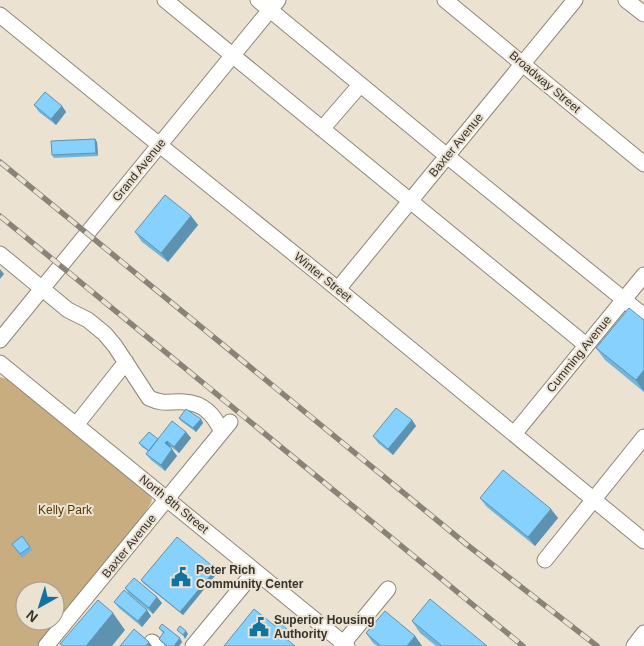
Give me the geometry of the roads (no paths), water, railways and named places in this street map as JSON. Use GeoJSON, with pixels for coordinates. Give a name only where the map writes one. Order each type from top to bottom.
{"type":"FeatureCollection","features":[{"type":"Feature","properties":{"kind":"street"},"geometry":{"type":"LineString","coordinates":[[165,0],[586,345]]}},
{"type":"Feature","properties":{"kind":"street"},"geometry":{"type":"LineString","coordinates":[[258,0],[274,5],[360,84],[644,316]]}},
{"type":"Feature","properties":{"kind":"street","name":"Broadway Street"},"geometry":{"type":"LineString","coordinates":[[445,0],[644,164]]}},
{"type":"Feature","properties":{"kind":"street","name":"Baxter Avenue"},"geometry":{"type":"LineString","coordinates":[[338,290],[575,0]]}},
{"type":"Feature","properties":{"kind":"street"},"geometry":{"type":"LineString","coordinates":[[626,0],[644,14]]}},
{"type":"Feature","properties":{"kind":"street","name":"Grand Avenue"},"geometry":{"type":"LineString","coordinates":[[0,340],[274,5]]}},
{"type":"Feature","properties":{"kind":"street","name":"Winter Street"},"geometry":{"type":"LineString","coordinates":[[0,15],[644,541]]}},
{"type":"Feature","properties":{"kind":"street"},"geometry":{"type":"LineString","coordinates":[[322,129],[360,84]]}},
{"type":"Feature","properties":{"kind":"street"},"geometry":{"type":"LineString","coordinates":[[0,254],[68,310],[97,326],[126,362],[76,425]]}},
{"type":"Feature","properties":{"kind":"street","name":"Cumming Avenue"},"geometry":{"type":"LineString","coordinates":[[514,434],[644,275]]}},
{"type":"Feature","properties":{"kind":"street","name":"Baxter Avenue"},"geometry":{"type":"LineString","coordinates":[[46,646],[226,427],[196,404],[185,402],[164,403],[149,398],[126,362]]}},
{"type":"Feature","properties":{"kind":"street","name":"North 8th Street"},"geometry":{"type":"LineString","coordinates":[[0,363],[344,645]]}},
{"type":"Feature","properties":{"kind":"street"},"geometry":{"type":"LineString","coordinates":[[545,560],[644,437]]}},
{"type":"Feature","properties":{"kind":"street"},"geometry":{"type":"LineString","coordinates":[[193,646],[255,571]]}},
{"type":"Feature","properties":{"kind":"street"},"geometry":{"type":"LineString","coordinates":[[344,645],[388,589]]}},
{"type":"Feature","properties":{"kind":"street"},"geometry":{"type":"LineString","coordinates":[[634,646],[644,634]]}},
{"type":"Feature","properties":{"kind":"railway"},"geometry":{"type":"LineString","coordinates":[[0,162],[466,544],[597,646]]}},
{"type":"Feature","properties":{"kind":"railway"},"geometry":{"type":"LineString","coordinates":[[0,216],[523,646]]}},
{"type":"Feature","properties":{"kind":"place","name":"Peter Rich Community Center"},"geometry":{"type":"Point","coordinates":[181,577]}},
{"type":"Feature","properties":{"kind":"place","name":"Superior Housing Authority"},"geometry":{"type":"Point","coordinates":[259,627]}},
{"type":"Feature","properties":{"kind":"park label","name":"Kelly Park"},"geometry":{"type":"Point","coordinates":[65,510]}}]}
